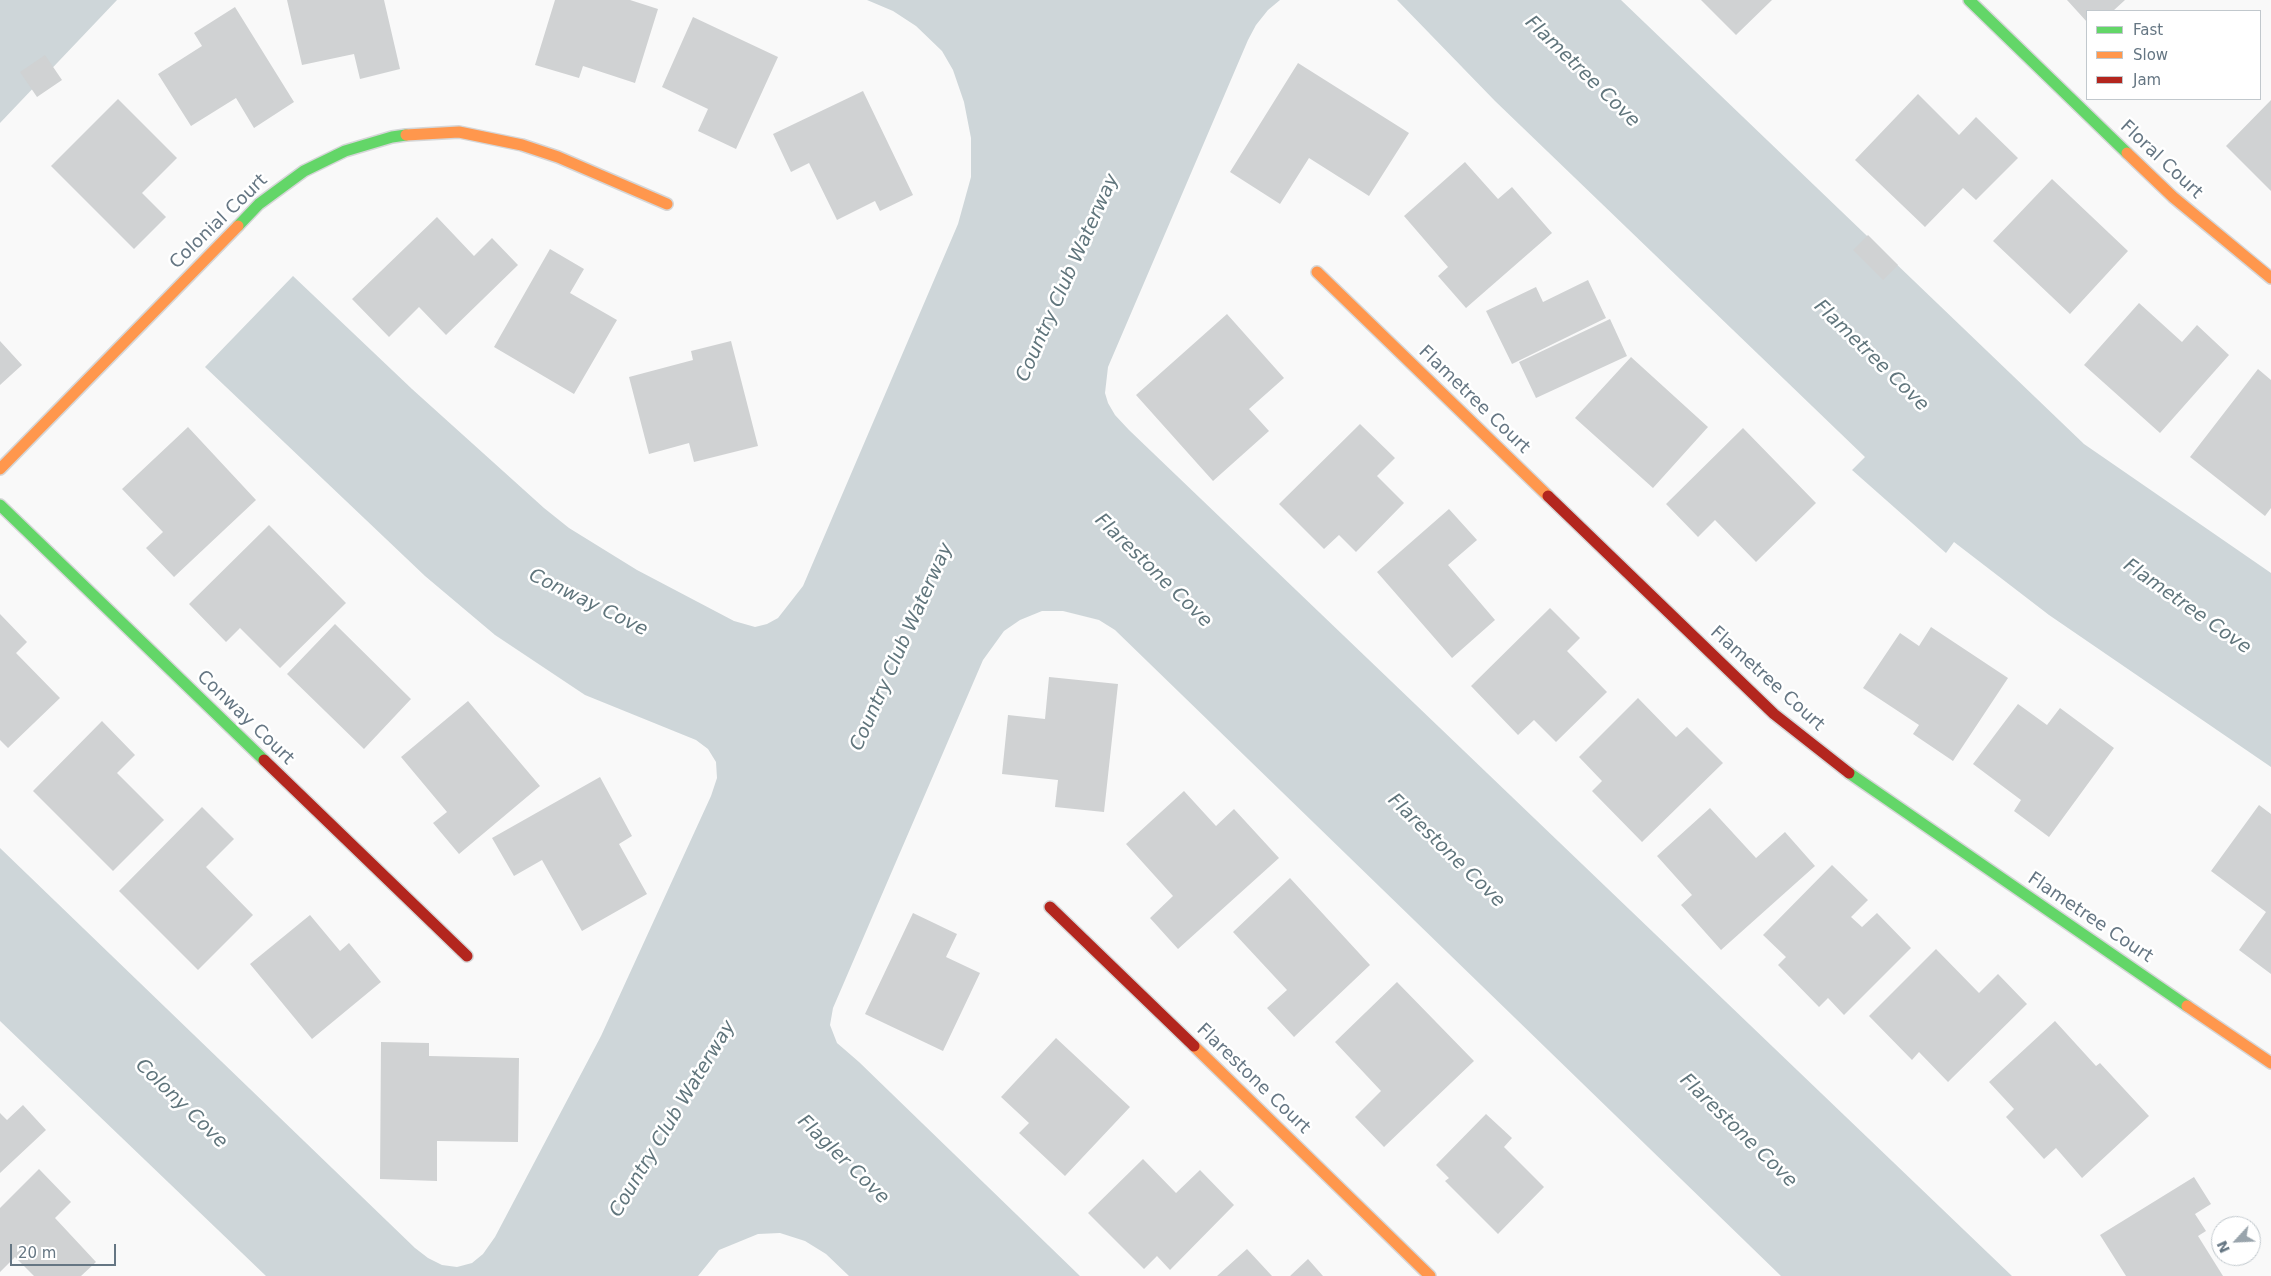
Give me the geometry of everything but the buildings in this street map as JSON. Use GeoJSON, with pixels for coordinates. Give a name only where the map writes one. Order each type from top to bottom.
{"type":"FeatureCollection","features":[{"type":"Feature","properties":{"kind":"street","name":"Floral Court"},"geometry":{"type":"LineString","coordinates":[[1969,0],[2173,198],[2271,278]]}},
{"type":"Feature","properties":{"kind":"street","name":"Colonial Court"},"geometry":{"type":"LineString","coordinates":[[0,469],[258,204],[304,171],[345,151],[392,137],[459,132],[522,145],[558,158],[667,204]]}},
{"type":"Feature","properties":{"kind":"street","name":"Flametree Court"},"geometry":{"type":"LineString","coordinates":[[1317,272],[1774,714],[1869,787],[2271,1063]]}},
{"type":"Feature","properties":{"kind":"street","name":"Conway Court"},"geometry":{"type":"LineString","coordinates":[[0,505],[467,956]]}},
{"type":"Feature","properties":{"kind":"street","name":"Flarestone Court"},"geometry":{"type":"LineString","coordinates":[[1050,907],[1430,1276]]}},
{"type":"Feature","properties":{"kind":"water"},"geometry":{"type":"Polygon","coordinates":[[[0,0],[117,0],[0,123],[0,0]]]}},
{"type":"Feature","properties":{"kind":"water"},"geometry":{"type":"Polygon","coordinates":[[[867,0],[1280,0],[1268,10],[1256,25],[1248,40],[1108,367],[1105,393],[1108,403],[1115,415],[1129,430],[2012,1276],[1781,1276],[1115,630],[1099,620],[1063,611],[1042,611],[1020,620],[1004,631],[983,660],[833,1008],[830,1025],[837,1043],[859,1062],[1080,1276],[849,1276],[826,1254],[805,1241],[780,1233],[758,1234],[719,1250],[698,1276],[266,1276],[0,1021],[0,848],[415,1248],[428,1258],[442,1265],[457,1267],[472,1263],[483,1254],[495,1237],[601,1036],[711,796],[717,778],[716,762],[708,749],[696,740],[585,695],[495,635],[425,576],[205,367],[293,276],[412,389],[544,508],[569,528],[637,570],[734,621],[755,627],[767,624],[778,618],[803,586],[958,224],[971,177],[971,138],[964,102],[953,70],[942,51],[916,26],[893,11],[867,0]]]}},
{"type":"Feature","properties":{"kind":"water","name":"Flametree Cove"},"geometry":{"type":"Polygon","coordinates":[[[1397,0],[1621,0],[2084,444],[2271,573],[2271,767],[2049,615],[1954,542],[1946,553],[1852,470],[1865,457],[1495,101],[1397,0]]]}},
{"type":"Feature","properties":{"kind":"traffic: fast"},"geometry":{"type":"LineString","coordinates":[[1969,0],[2127,153]]}},
{"type":"Feature","properties":{"kind":"traffic: fast"},"geometry":{"type":"LineString","coordinates":[[238,226],[259,204],[304,171],[345,151],[392,137],[406,135]]}},
{"type":"Feature","properties":{"kind":"traffic: fast"},"geometry":{"type":"LineString","coordinates":[[0,505],[264,760]]}},
{"type":"Feature","properties":{"kind":"traffic: fast"},"geometry":{"type":"LineString","coordinates":[[1849,773],[2187,1006]]}},
{"type":"Feature","properties":{"kind":"traffic: slow"},"geometry":{"type":"LineString","coordinates":[[406,135],[459,132],[522,145],[558,157],[667,204]]}},
{"type":"Feature","properties":{"kind":"traffic: slow"},"geometry":{"type":"LineString","coordinates":[[2127,153],[2173,197],[2271,278]]}},
{"type":"Feature","properties":{"kind":"traffic: slow"},"geometry":{"type":"LineString","coordinates":[[0,469],[238,226]]}},
{"type":"Feature","properties":{"kind":"traffic: slow"},"geometry":{"type":"LineString","coordinates":[[1317,272],[1548,496]]}},
{"type":"Feature","properties":{"kind":"traffic: slow"},"geometry":{"type":"LineString","coordinates":[[2187,1006],[2271,1063]]}},
{"type":"Feature","properties":{"kind":"traffic: slow"},"geometry":{"type":"LineString","coordinates":[[1194,1046],[1430,1276]]}},
{"type":"Feature","properties":{"kind":"traffic: jam"},"geometry":{"type":"LineString","coordinates":[[1548,496],[1774,714],[1849,773]]}},
{"type":"Feature","properties":{"kind":"traffic: jam"},"geometry":{"type":"LineString","coordinates":[[264,760],[467,956]]}},
{"type":"Feature","properties":{"kind":"traffic: jam"},"geometry":{"type":"LineString","coordinates":[[1050,907],[1194,1046]]}},
{"type":"Feature","properties":{"kind":"water label","name":"Country Club Waterway"},"geometry":{"type":"Point","coordinates":[1068,278]}},
{"type":"Feature","properties":{"kind":"water label","name":"Flarestone Cove"},"geometry":{"type":"Point","coordinates":[1153,571]}},
{"type":"Feature","properties":{"kind":"water label","name":"Conway Cove"},"geometry":{"type":"Point","coordinates":[588,603]}},
{"type":"Feature","properties":{"kind":"water label","name":"Country Club Waterway"},"geometry":{"type":"Point","coordinates":[902,647]}},
{"type":"Feature","properties":{"kind":"water label","name":"Flarestone Cove"},"geometry":{"type":"Point","coordinates":[1446,851]}},
{"type":"Feature","properties":{"kind":"water label","name":"Colony Cove"},"geometry":{"type":"Point","coordinates":[181,1104]}},
{"type":"Feature","properties":{"kind":"water label","name":"Country Club Waterway"},"geometry":{"type":"Point","coordinates":[673,1119]}},
{"type":"Feature","properties":{"kind":"water label","name":"Flarestone Cove"},"geometry":{"type":"Point","coordinates":[1738,1131]}},
{"type":"Feature","properties":{"kind":"water label","name":"Flagler Cove"},"geometry":{"type":"Point","coordinates":[843,1160]}}]}
